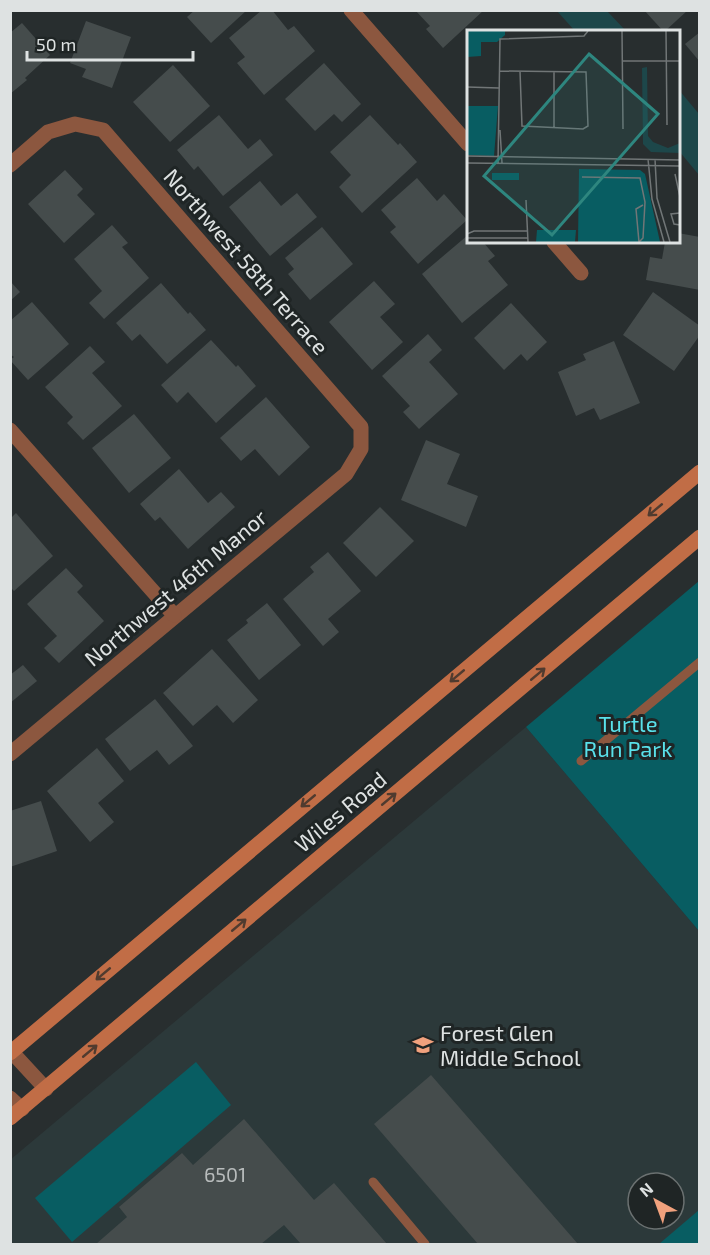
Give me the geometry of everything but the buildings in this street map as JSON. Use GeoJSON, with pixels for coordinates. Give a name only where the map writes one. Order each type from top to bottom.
{"type":"FeatureCollection","features":[{"type":"Feature","properties":{"kind":"main road","name":"Wiles Road"},"geometry":{"type":"LineString","coordinates":[[11,1051],[699,472]]}},
{"type":"Feature","properties":{"kind":"main road","name":"Wiles Road"},"geometry":{"type":"LineString","coordinates":[[16,1114],[699,537]]}},
{"type":"Feature","properties":{"kind":"street"},"geometry":{"type":"LineString","coordinates":[[351,10],[467,143]]}},
{"type":"Feature","properties":{"kind":"street","name":"Northwest 58th Terrace"},"geometry":{"type":"LineString","coordinates":[[10,165],[48,132],[75,124],[103,130],[361,427],[361,449]]}},
{"type":"Feature","properties":{"kind":"street"},"geometry":{"type":"LineString","coordinates":[[555,243],[581,273]]}},
{"type":"Feature","properties":{"kind":"street"},"geometry":{"type":"LineString","coordinates":[[10,429],[174,615]]}},
{"type":"Feature","properties":{"kind":"street","name":"Northwest 46th Manor"},"geometry":{"type":"LineString","coordinates":[[10,754],[346,474],[361,449]]}},
{"type":"Feature","properties":{"kind":"street"},"geometry":{"type":"LineString","coordinates":[[11,1051],[46,1089]]}},
{"type":"Feature","properties":{"kind":"street"},"geometry":{"type":"LineString","coordinates":[[10,1098],[16,1114]]}},
{"type":"Feature","properties":{"kind":"lane"},"geometry":{"type":"LineString","coordinates":[[581,761],[699,662]]}},
{"type":"Feature","properties":{"kind":"lane"},"geometry":{"type":"LineString","coordinates":[[373,1182],[425,1245]]}},
{"type":"Feature","properties":{"kind":"shaded area"},"geometry":{"type":"Polygon","coordinates":[[[557,11],[607,11],[625,30],[574,30],[557,11]]]}},
{"type":"Feature","properties":{"kind":"shaded area"},"geometry":{"type":"Polygon","coordinates":[[[680,91],[699,114],[699,175],[680,152],[680,91]]]}},
{"type":"Feature","properties":{"kind":"shaded area","name":"Forest Glen Middle School"},"geometry":{"type":"Polygon","coordinates":[[[526,727],[699,931],[699,1244],[11,1244],[10,1160],[526,727]]]}},
{"type":"Feature","properties":{"kind":"green space","name":"Turtle Run Park"},"geometry":{"type":"Polygon","coordinates":[[[699,581],[699,931],[526,727],[699,581]]]}},
{"type":"Feature","properties":{"kind":"green space"},"geometry":{"type":"Polygon","coordinates":[[[196,1062],[231,1105],[72,1242],[35,1198],[196,1062]]]}},
{"type":"Feature","properties":{"kind":"green space"},"geometry":{"type":"Polygon","coordinates":[[[699,1210],[699,1244],[659,1244],[674,1231],[686,1231],[686,1221],[699,1210]]]}},
{"type":"Feature","properties":{"kind":"place","name":"Forest Glen Middle School"},"geometry":{"type":"Point","coordinates":[423,1045]}}]}
